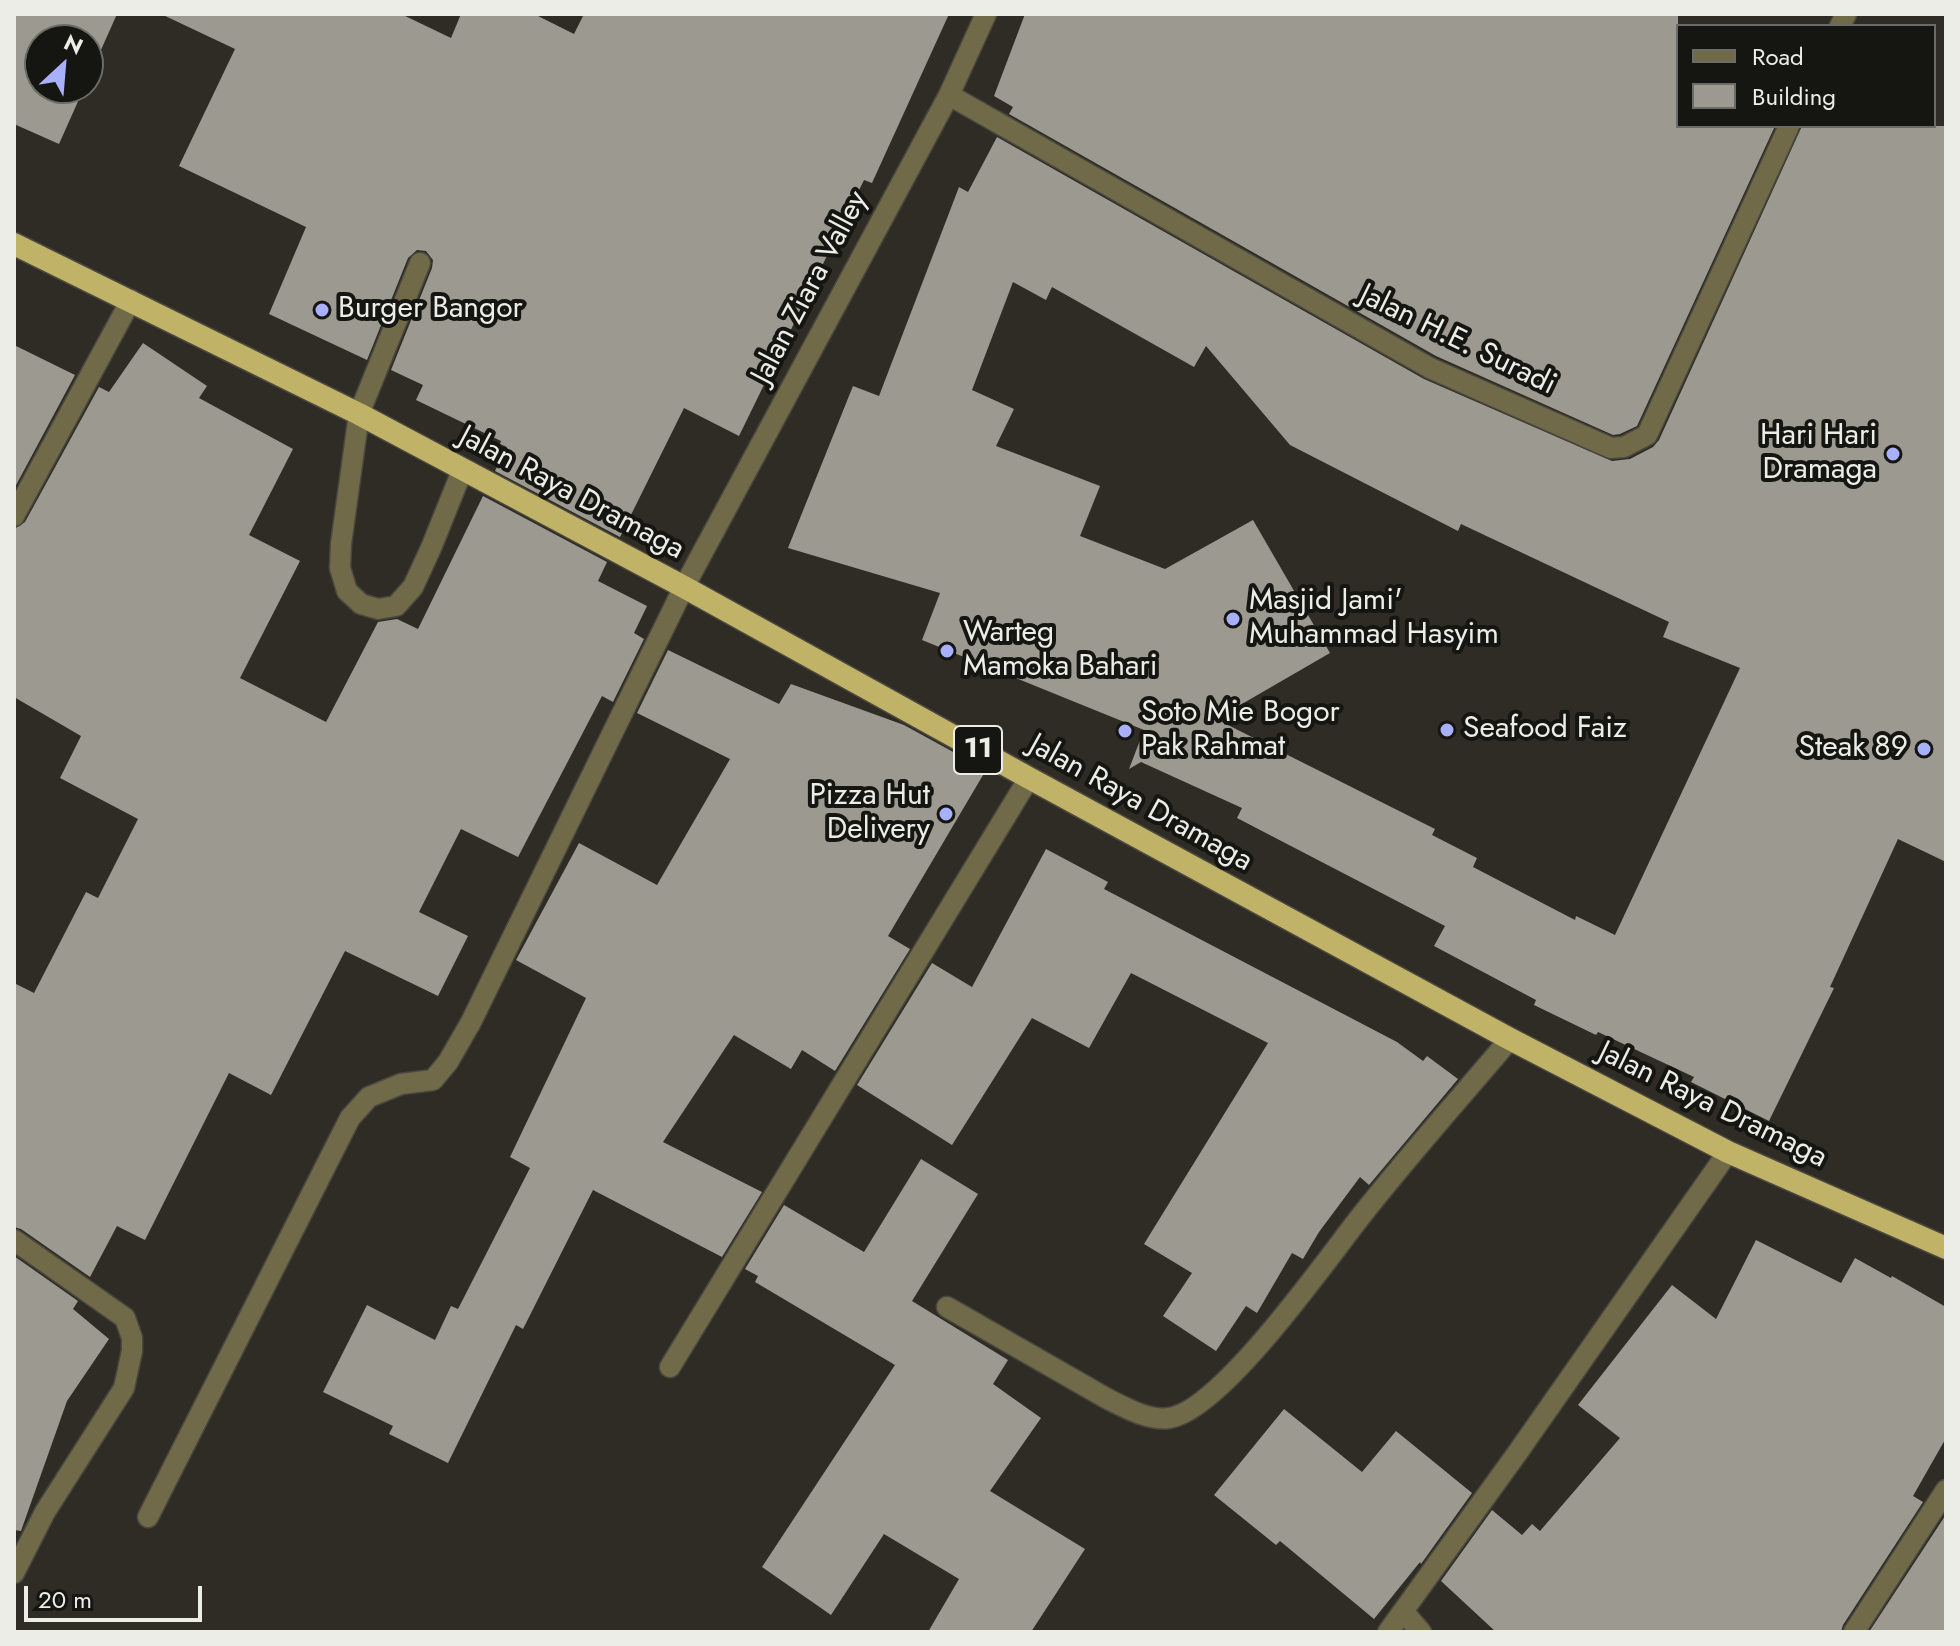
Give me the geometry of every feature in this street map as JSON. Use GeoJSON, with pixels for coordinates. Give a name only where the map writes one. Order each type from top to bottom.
{"type":"FeatureCollection","features":[{"type":"Feature","properties":{"kind":"highway","name":"Jalan Raya Dramaga"},"geometry":{"type":"LineString","coordinates":[[14,244],[359,414],[684,587],[1510,1039],[1728,1152],[1946,1248]]}},
{"type":"Feature","properties":{"kind":"street","name":"Jalan Ziara Valley"},"geometry":{"type":"LineString","coordinates":[[148,1517],[350,1118],[369,1097],[401,1084],[433,1080],[448,1062],[471,1022],[684,587],[949,95],[986,14]]}},
{"type":"Feature","properties":{"kind":"street","name":"Jalan H.E. Suradi"},"geometry":{"type":"LineString","coordinates":[[949,95],[1430,368],[1611,448],[1624,447],[1647,435],[1788,128]]}},
{"type":"Feature","properties":{"kind":"street"},"geometry":{"type":"LineString","coordinates":[[420,263],[359,414],[340,568],[347,591],[361,604],[378,609],[396,606],[413,587],[462,471]]}},
{"type":"Feature","properties":{"kind":"street"},"geometry":{"type":"LineString","coordinates":[[14,516],[131,300]]}},
{"type":"Feature","properties":{"kind":"street"},"geometry":{"type":"LineString","coordinates":[[670,1367],[1029,778]]}},
{"type":"Feature","properties":{"kind":"street"},"geometry":{"type":"LineString","coordinates":[[947,1307],[1130,1409],[1152,1417],[1170,1418],[1187,1411],[1215,1389],[1287,1315],[1360,1217],[1510,1039]]}},
{"type":"Feature","properties":{"kind":"street"},"geometry":{"type":"LineString","coordinates":[[1388,1632],[1728,1152]]}},
{"type":"Feature","properties":{"kind":"street"},"geometry":{"type":"LineString","coordinates":[[14,1240],[125,1318],[132,1338],[132,1361],[124,1388],[45,1512],[14,1573]]}},
{"type":"Feature","properties":{"kind":"street"},"geometry":{"type":"LineString","coordinates":[[1854,1632],[1946,1490]]}},
{"type":"Feature","properties":{"kind":"street"},"geometry":{"type":"LineString","coordinates":[[1403,1611],[1421,1632]]}},
{"type":"Feature","properties":{"kind":"building"},"geometry":{"type":"Polygon","coordinates":[[[14,14],[117,14],[104,43],[104,24],[24,24],[24,104],[77,104],[59,144],[14,124],[14,14]]]}},
{"type":"Feature","properties":{"kind":"building"},"geometry":{"type":"Polygon","coordinates":[[[161,14],[401,14],[451,38],[461,14],[534,14],[574,34],[584,14],[949,14],[872,183],[864,180],[739,436],[684,408],[620,537],[495,471],[507,447],[500,444],[501,441],[416,400],[423,385],[391,370],[432,268],[433,260],[426,251],[417,250],[408,258],[367,360],[269,314],[306,227],[179,166],[235,49],[161,14]]]}},
{"type":"Feature","properties":{"kind":"building"},"geometry":{"type":"Polygon","coordinates":[[[1025,14],[1678,14],[1676,128],[1774,128],[1637,426],[1613,435],[1436,356],[1009,114],[1013,107],[994,96],[1025,14]]]}},
{"type":"Feature","properties":{"kind":"building"},"geometry":{"type":"Polygon","coordinates":[[[1946,126],[1946,862],[1898,839],[1830,987],[1834,988],[1769,1121],[1691,1082],[1694,1077],[1534,1005],[1536,1000],[1434,946],[1445,926],[1237,818],[1242,808],[1141,762],[1129,769],[1144,730],[922,640],[940,593],[788,548],[853,386],[879,396],[959,187],[968,192],[997,137],[1424,379],[1612,461],[1630,459],[1653,447],[1659,440],[1801,128],[1946,126]],[[1013,282],[972,390],[1014,409],[996,446],[1100,486],[1080,536],[1165,569],[1253,520],[1330,653],[1216,719],[1435,829],[1432,835],[1477,858],[1473,867],[1575,920],[1576,916],[1615,935],[1740,668],[1663,637],[1669,622],[1461,524],[1458,531],[1290,445],[1206,346],[1194,367],[1052,287],[1046,300],[1013,282]]]}},
{"type":"Feature","properties":{"kind":"building"},"geometry":{"type":"Polygon","coordinates":[[[143,343],[207,386],[199,398],[293,449],[249,535],[300,561],[240,678],[326,722],[378,622],[397,619],[418,629],[483,496],[607,562],[598,581],[647,606],[634,633],[644,639],[613,702],[602,696],[518,857],[461,829],[419,912],[468,936],[438,996],[345,951],[271,1095],[229,1073],[145,1240],[117,1226],[90,1277],[14,1227],[14,983],[34,993],[86,892],[98,898],[138,819],[60,778],[81,736],[14,697],[14,529],[25,522],[99,387],[109,392],[143,343]]]}},
{"type":"Feature","properties":{"kind":"building"},"geometry":{"type":"Polygon","coordinates":[[[14,345],[75,375],[14,489],[14,345]]]}},
{"type":"Feature","properties":{"kind":"building"},"geometry":{"type":"Polygon","coordinates":[[[668,650],[779,704],[791,684],[904,725],[986,770],[888,936],[910,949],[835,1071],[802,1050],[791,1069],[734,1035],[663,1142],[762,1192],[722,1257],[593,1190],[523,1329],[516,1325],[448,1463],[389,1434],[393,1426],[323,1392],[367,1305],[435,1340],[451,1306],[458,1309],[530,1168],[510,1157],[586,998],[516,960],[579,843],[657,885],[730,759],[637,713],[668,650]]]}},
{"type":"Feature","properties":{"kind":"building"},"geometry":{"type":"Polygon","coordinates":[[[1046,849],[1108,882],[1104,889],[1397,1042],[1423,1061],[1427,1056],[1458,1079],[1369,1185],[1360,1177],[1303,1259],[1292,1253],[1257,1313],[1246,1306],[1216,1351],[1163,1316],[1192,1273],[1144,1244],[1268,1043],[1131,973],[1089,1048],[1032,1018],[952,1145],[857,1085],[932,963],[972,987],[1046,849]]]}},
{"type":"Feature","properties":{"kind":"building"},"geometry":{"type":"Polygon","coordinates":[[[921,1159],[978,1194],[912,1301],[1008,1360],[993,1384],[1041,1418],[990,1491],[1085,1549],[1031,1632],[928,1632],[959,1579],[884,1534],[831,1615],[762,1567],[895,1365],[755,1282],[758,1276],[745,1269],[784,1205],[864,1252],[921,1159]]]}},
{"type":"Feature","properties":{"kind":"building"},"geometry":{"type":"Polygon","coordinates":[[[1756,1240],[1841,1283],[1855,1258],[1946,1307],[1946,1438],[1913,1496],[1923,1502],[1841,1632],[1496,1632],[1441,1581],[1492,1510],[1522,1535],[1532,1524],[1540,1531],[1620,1438],[1578,1405],[1672,1285],[1716,1319],[1756,1240]]]}},
{"type":"Feature","properties":{"kind":"building"},"geometry":{"type":"Polygon","coordinates":[[[14,1256],[78,1301],[73,1309],[109,1339],[67,1401],[21,1531],[14,1530],[14,1256]]]}},
{"type":"Feature","properties":{"kind":"building"},"geometry":{"type":"Polygon","coordinates":[[[1284,1409],[1362,1472],[1396,1431],[1472,1493],[1421,1564],[1374,1619],[1280,1541],[1276,1545],[1214,1495],[1284,1409]]]}},
{"type":"Feature","properties":{"kind":"building"},"geometry":{"type":"Polygon","coordinates":[[[1945,1516],[1946,1632],[1869,1632],[1945,1516]]]}},
{"type":"Feature","properties":{"kind":"place","name":"Burger Bangor"},"geometry":{"type":"Point","coordinates":[322,310]}},
{"type":"Feature","properties":{"kind":"place","name":"Hari Hari Dramaga"},"geometry":{"type":"Point","coordinates":[1893,454]}},
{"type":"Feature","properties":{"kind":"place","name":"Masjid Jami' Muhammad Hasyim"},"geometry":{"type":"Point","coordinates":[1233,619]}},
{"type":"Feature","properties":{"kind":"place","name":"Warteg Mamoka Bahari"},"geometry":{"type":"Point","coordinates":[947,651]}},
{"type":"Feature","properties":{"kind":"place","name":"Seafood Faiz"},"geometry":{"type":"Point","coordinates":[1447,730]}},
{"type":"Feature","properties":{"kind":"place","name":"Soto Mie Bogor Pak Rahmat"},"geometry":{"type":"Point","coordinates":[1125,731]}},
{"type":"Feature","properties":{"kind":"place","name":"Steak 89"},"geometry":{"type":"Point","coordinates":[1924,749]}},
{"type":"Feature","properties":{"kind":"place","name":"Pizza Hut Delivery"},"geometry":{"type":"Point","coordinates":[946,814]}}]}
